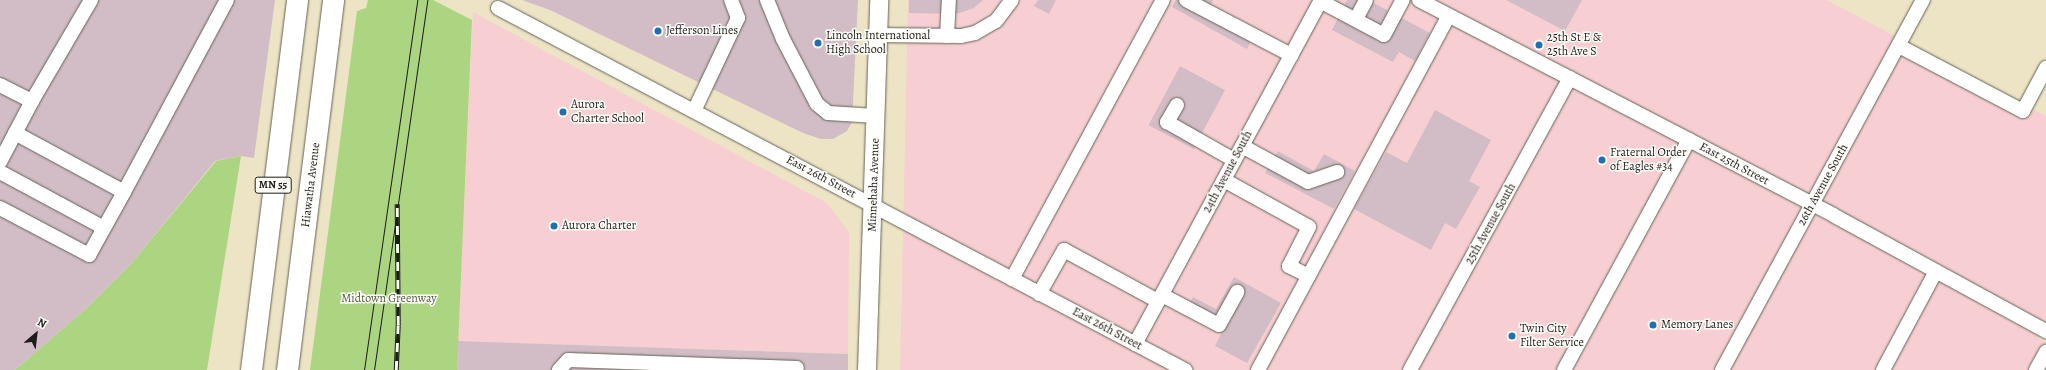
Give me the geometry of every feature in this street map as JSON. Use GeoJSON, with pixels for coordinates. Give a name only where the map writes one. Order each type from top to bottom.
{"type":"FeatureCollection","features":[{"type":"Feature","properties":{"kind":"highway","name":"MN 55"},"geometry":{"type":"LineString","coordinates":[[251,370],[297,0]]}},
{"type":"Feature","properties":{"kind":"highway","name":"Hiawatha Avenue"},"geometry":{"type":"LineString","coordinates":[[287,370],[333,0]]}},
{"type":"Feature","properties":{"kind":"main road","name":"Minnehaha Avenue"},"geometry":{"type":"LineString","coordinates":[[868,370],[879,0]]}},
{"type":"Feature","properties":{"kind":"street"},"geometry":{"type":"LineString","coordinates":[[2,154],[91,0]]}},
{"type":"Feature","properties":{"kind":"street"},"geometry":{"type":"LineString","coordinates":[[0,208],[89,254],[227,0]]}},
{"type":"Feature","properties":{"kind":"street"},"geometry":{"type":"LineString","coordinates":[[694,111],[738,18],[731,0]]}},
{"type":"Feature","properties":{"kind":"street"},"geometry":{"type":"LineString","coordinates":[[767,0],[783,39],[817,104],[828,113],[876,116]]}},
{"type":"Feature","properties":{"kind":"street"},"geometry":{"type":"LineString","coordinates":[[947,36],[949,0]]}},
{"type":"Feature","properties":{"kind":"street"},"geometry":{"type":"LineString","coordinates":[[878,35],[961,36],[980,31],[996,21],[1012,0]]}},
{"type":"Feature","properties":{"kind":"street"},"geometry":{"type":"LineString","coordinates":[[1012,279],[1163,0]]}},
{"type":"Feature","properties":{"kind":"street"},"geometry":{"type":"LineString","coordinates":[[1186,0],[1291,55]]}},
{"type":"Feature","properties":{"kind":"street"},"geometry":{"type":"LineString","coordinates":[[1321,0],[1384,34],[1402,0]]}},
{"type":"Feature","properties":{"kind":"street","name":"24th Avenue South"},"geometry":{"type":"LineString","coordinates":[[1135,344],[1321,0]]}},
{"type":"Feature","properties":{"kind":"street"},"geometry":{"type":"LineString","coordinates":[[1356,20],[1366,0]]}},
{"type":"Feature","properties":{"kind":"street","name":"East 25th Street"},"geometry":{"type":"LineString","coordinates":[[1419,0],[1689,140],[2046,331]]}},
{"type":"Feature","properties":{"kind":"street","name":"26th Avenue South"},"geometry":{"type":"LineString","coordinates":[[1722,370],[1924,0]]}},
{"type":"Feature","properties":{"kind":"street","name":"East 26th Street"},"geometry":{"type":"LineString","coordinates":[[498,8],[1185,370]]}},
{"type":"Feature","properties":{"kind":"street"},"geometry":{"type":"LineString","coordinates":[[1258,370],[1449,16]]}},
{"type":"Feature","properties":{"kind":"street"},"geometry":{"type":"LineString","coordinates":[[1899,46],[2023,111],[2046,68]]}},
{"type":"Feature","properties":{"kind":"street","name":"25th Avenue South"},"geometry":{"type":"LineString","coordinates":[[1410,370],[1570,78]]}},
{"type":"Feature","properties":{"kind":"street"},"geometry":{"type":"LineString","coordinates":[[0,84],[32,101]]}},
{"type":"Feature","properties":{"kind":"street"},"geometry":{"type":"LineString","coordinates":[[1177,105],[1167,122],[1234,160]]}},
{"type":"Feature","properties":{"kind":"street"},"geometry":{"type":"LineString","coordinates":[[15,133],[124,192]]}},
{"type":"Feature","properties":{"kind":"street"},"geometry":{"type":"LineString","coordinates":[[1564,370],[1689,140]]}},
{"type":"Feature","properties":{"kind":"street"},"geometry":{"type":"LineString","coordinates":[[1242,146],[1308,182],[1337,172]]}},
{"type":"Feature","properties":{"kind":"street"},"geometry":{"type":"LineString","coordinates":[[0,172],[104,228]]}},
{"type":"Feature","properties":{"kind":"street"},"geometry":{"type":"LineString","coordinates":[[1224,180],[1329,238]]}},
{"type":"Feature","properties":{"kind":"street"},"geometry":{"type":"LineString","coordinates":[[1309,227],[1289,266],[1309,276]]}},
{"type":"Feature","properties":{"kind":"street"},"geometry":{"type":"LineString","coordinates":[[1039,294],[1064,250],[1160,298],[1219,325],[1237,292]]}},
{"type":"Feature","properties":{"kind":"street"},"geometry":{"type":"LineString","coordinates":[[1883,370],[1936,271]]}},
{"type":"Feature","properties":{"kind":"street"},"geometry":{"type":"LineString","coordinates":[[2036,370],[2046,352]]}},
{"type":"Feature","properties":{"kind":"street"},"geometry":{"type":"LineString","coordinates":[[559,370],[568,360],[797,368]]}},
{"type":"Feature","properties":{"kind":"shaded area"},"geometry":{"type":"Polygon","coordinates":[[[0,0],[275,0],[254,158],[241,156],[215,161],[131,264],[86,309],[15,370],[0,370],[0,0]]]}},
{"type":"Feature","properties":{"kind":"shaded area"},"geometry":{"type":"Polygon","coordinates":[[[522,0],[858,0],[852,122],[847,131],[833,139],[821,139],[803,133],[550,10],[522,0]]]}},
{"type":"Feature","properties":{"kind":"shaded area"},"geometry":{"type":"Polygon","coordinates":[[[908,0],[1827,0],[2046,116],[2046,323],[2038,339],[2046,343],[2046,370],[900,370],[908,0]]]}},
{"type":"Feature","properties":{"kind":"shaded area"},"geometry":{"type":"Polygon","coordinates":[[[909,0],[983,0],[974,8],[956,14],[909,13],[909,0]]]}},
{"type":"Feature","properties":{"kind":"shaded area"},"geometry":{"type":"Polygon","coordinates":[[[1038,0],[1056,0],[1049,14],[1034,6],[1038,0]]]}},
{"type":"Feature","properties":{"kind":"shaded area"},"geometry":{"type":"Polygon","coordinates":[[[1176,0],[1213,0],[1210,6],[1256,31],[1247,49],[1172,7],[1176,0]]]}},
{"type":"Feature","properties":{"kind":"shaded area"},"geometry":{"type":"Polygon","coordinates":[[[1347,0],[1368,0],[1430,33],[1415,61],[1399,52],[1393,62],[1332,30],[1347,0]]]}},
{"type":"Feature","properties":{"kind":"shaded area"},"geometry":{"type":"Polygon","coordinates":[[[1506,0],[1582,0],[1565,31],[1506,0]]]}},
{"type":"Feature","properties":{"kind":"shaded area","name":"Aurora Charter School"},"geometry":{"type":"Polygon","coordinates":[[[473,12],[827,203],[849,232],[848,354],[458,341],[473,12]]]}},
{"type":"Feature","properties":{"kind":"shaded area"},"geometry":{"type":"Polygon","coordinates":[[[1180,66],[1225,90],[1194,149],[1149,125],[1180,66]]]}},
{"type":"Feature","properties":{"kind":"shaded area"},"geometry":{"type":"Polygon","coordinates":[[[1435,110],[1491,140],[1469,181],[1480,187],[1456,229],[1445,223],[1431,250],[1354,209],[1386,152],[1407,163],[1435,110]]]}},
{"type":"Feature","properties":{"kind":"shaded area"},"geometry":{"type":"Polygon","coordinates":[[[1278,151],[1314,171],[1324,154],[1355,171],[1334,209],[1265,173],[1278,151]]]}},
{"type":"Feature","properties":{"kind":"shaded area"},"geometry":{"type":"Polygon","coordinates":[[[1234,277],[1281,303],[1247,363],[1215,346],[1221,334],[1184,315],[1193,297],[1216,309],[1234,277]]]}},
{"type":"Feature","properties":{"kind":"shaded area"},"geometry":{"type":"Polygon","coordinates":[[[458,341],[848,354],[848,370],[457,370],[458,341]]]}},
{"type":"Feature","properties":{"kind":"green space","name":"Midtown Greenway"},"geometry":{"type":"Polygon","coordinates":[[[368,0],[433,0],[472,20],[457,370],[310,370],[357,11],[366,8],[368,0]]]}},
{"type":"Feature","properties":{"kind":"green space"},"geometry":{"type":"Polygon","coordinates":[[[241,156],[207,370],[15,370],[86,309],[131,264],[216,161],[241,156]]]}},
{"type":"Feature","properties":{"kind":"tram line"},"geometry":{"type":"LineString","coordinates":[[364,370],[417,0]]}},
{"type":"Feature","properties":{"kind":"tram line"},"geometry":{"type":"LineString","coordinates":[[374,370],[427,0]]}},
{"type":"Feature","properties":{"kind":"railway"},"geometry":{"type":"LineString","coordinates":[[396,370],[398,325],[397,204]]}},
{"type":"Feature","properties":{"kind":"place","name":"Jefferson Lines"},"geometry":{"type":"Point","coordinates":[658,31]}},
{"type":"Feature","properties":{"kind":"place","name":"Lincoln International High School"},"geometry":{"type":"Point","coordinates":[818,43]}},
{"type":"Feature","properties":{"kind":"place","name":"25th St E & 25th Ave S"},"geometry":{"type":"Point","coordinates":[1539,45]}},
{"type":"Feature","properties":{"kind":"place","name":"Aurora Charter School"},"geometry":{"type":"Point","coordinates":[563,112]}},
{"type":"Feature","properties":{"kind":"place","name":"Fraternal Order of Eagles #34"},"geometry":{"type":"Point","coordinates":[1602,160]}},
{"type":"Feature","properties":{"kind":"place","name":"Aurora Charter"},"geometry":{"type":"Point","coordinates":[554,226]}},
{"type":"Feature","properties":{"kind":"place","name":"Memory Lanes"},"geometry":{"type":"Point","coordinates":[1653,325]}},
{"type":"Feature","properties":{"kind":"place","name":"Twin City Filter Service"},"geometry":{"type":"Point","coordinates":[1512,336]}}]}
